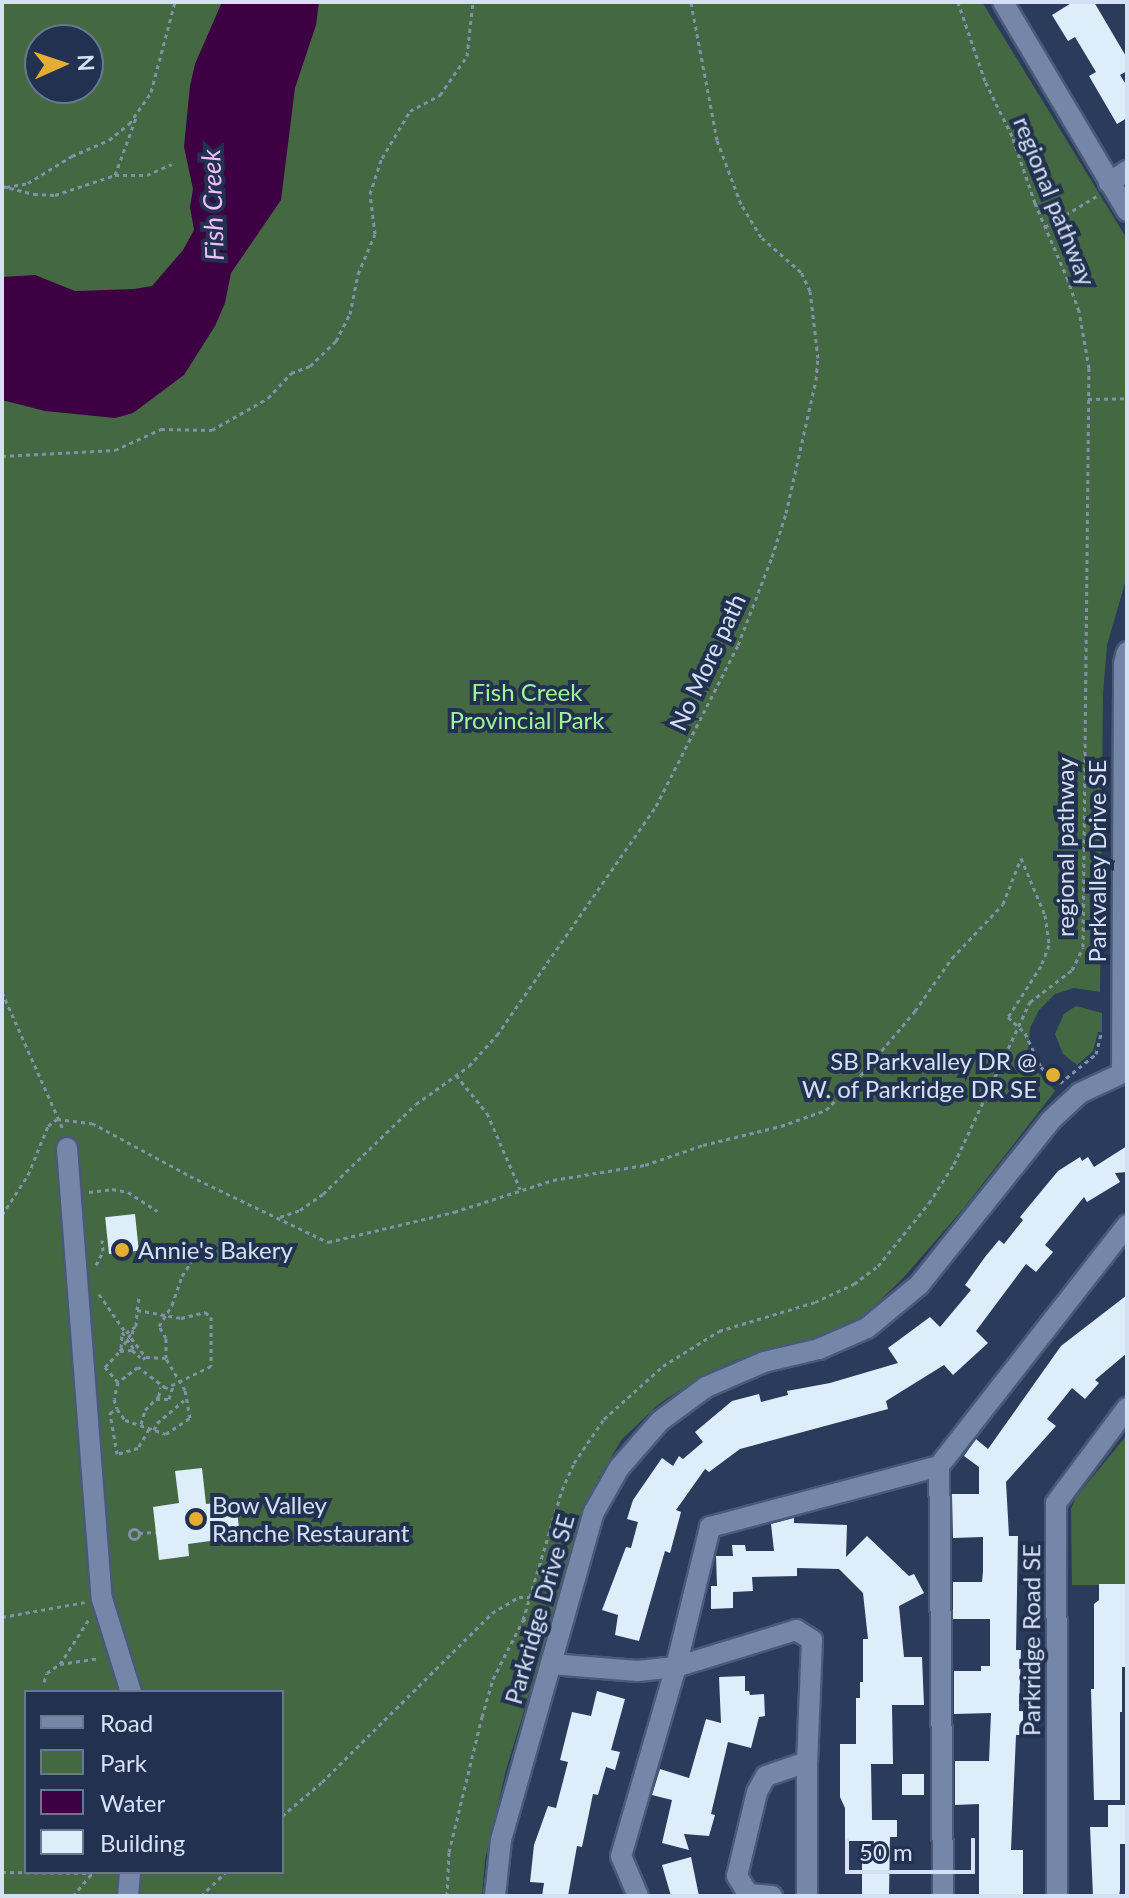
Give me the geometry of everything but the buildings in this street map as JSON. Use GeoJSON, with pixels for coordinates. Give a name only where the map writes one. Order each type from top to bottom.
{"type":"FeatureCollection","features":[{"type":"Feature","properties":{"kind":"street"},"geometry":{"type":"LineString","coordinates":[[1003,2],[1127,211]]}},
{"type":"Feature","properties":{"kind":"street"},"geometry":{"type":"LineString","coordinates":[[1109,183],[1127,171]]}},
{"type":"Feature","properties":{"kind":"street","name":"Parkvalley Drive SE"},"geometry":{"type":"LineString","coordinates":[[1125,1071],[1124,664],[1127,652]]}},
{"type":"Feature","properties":{"kind":"street","name":"Parkridge Drive SE"},"geometry":{"type":"LineString","coordinates":[[495,1896],[501,1840],[594,1512],[619,1468],[660,1421],[706,1387],[764,1362],[819,1349],[867,1328],[919,1285],[1051,1120],[1080,1093],[1125,1071]]}},
{"type":"Feature","properties":{"kind":"street"},"geometry":{"type":"LineString","coordinates":[[67,1148],[80,1281],[102,1599],[130,1690]]}},
{"type":"Feature","properties":{"kind":"street"},"geometry":{"type":"LineString","coordinates":[[638,1896],[621,1856],[676,1667],[710,1527],[939,1466],[1127,1225]]}},
{"type":"Feature","properties":{"kind":"street","name":"Parkridge Road SE"},"geometry":{"type":"LineString","coordinates":[[1057,1896],[1056,1503],[1127,1408]]}},
{"type":"Feature","properties":{"kind":"street"},"geometry":{"type":"LineString","coordinates":[[939,1466],[943,1896]]}},
{"type":"Feature","properties":{"kind":"street"},"geometry":{"type":"LineString","coordinates":[[551,1664],[638,1671],[676,1667],[796,1630],[812,1640],[807,1762],[807,1896]]}},
{"type":"Feature","properties":{"kind":"street"},"geometry":{"type":"LineString","coordinates":[[772,1896],[748,1894],[737,1876],[757,1792],[766,1776],[807,1762]]}},
{"type":"Feature","properties":{"kind":"street"},"geometry":{"type":"LineString","coordinates":[[128,1896],[130,1874]]}},
{"type":"Feature","properties":{"kind":"path"},"geometry":{"type":"LineString","coordinates":[[115,175],[137,114],[151,92],[175,2]]}},
{"type":"Feature","properties":{"kind":"path"},"geometry":{"type":"LineString","coordinates":[[2,456],[115,450],[171,427],[207,432],[268,398],[291,373],[310,366],[336,341],[350,314],[358,274],[375,234],[370,200],[382,158],[410,111],[440,95],[467,56],[473,2]]}},
{"type":"Feature","properties":{"kind":"path","name":"No More path"},"geometry":{"type":"LineString","coordinates":[[280,1217],[314,1202],[416,1104],[456,1075],[497,1035],[656,806],[712,700],[756,602],[786,513],[818,367],[810,291],[801,272],[761,237],[741,204],[717,140],[691,2]]}},
{"type":"Feature","properties":{"kind":"path","name":"regional pathway"},"geometry":{"type":"LineString","coordinates":[[447,1896],[449,1852],[493,1679],[523,1620],[562,1490],[574,1463],[604,1419],[663,1366],[719,1331],[815,1302],[854,1284],[878,1266],[929,1203],[954,1164],[1030,1002],[1072,970],[1083,947],[1089,368],[1079,311],[1012,136],[985,81],[958,2]]}},
{"type":"Feature","properties":{"kind":"path"},"geometry":{"type":"LineString","coordinates":[[4,186],[28,183],[59,163],[109,140],[137,114]]}},
{"type":"Feature","properties":{"kind":"path"},"geometry":{"type":"LineString","coordinates":[[4,186],[55,195],[115,175],[147,175],[172,164]]}},
{"type":"Feature","properties":{"kind":"path"},"geometry":{"type":"LineString","coordinates":[[1045,227],[1099,195],[1109,183]]}},
{"type":"Feature","properties":{"kind":"path"},"geometry":{"type":"LineString","coordinates":[[1088,399],[1127,398]]}},
{"type":"Feature","properties":{"kind":"path"},"geometry":{"type":"LineString","coordinates":[[2,1215],[28,1175],[48,1126],[57,1119],[92,1123],[190,1176],[328,1242],[454,1212],[575,1175],[645,1165],[703,1145],[769,1130],[826,1110],[884,1049],[952,958],[1003,904],[1021,858],[1045,915],[1049,945],[1041,966],[1008,1017],[1029,1039],[1041,1067],[1060,1083],[1096,1054],[1101,1034]]}},
{"type":"Feature","properties":{"kind":"path"},"geometry":{"type":"LineString","coordinates":[[2,992],[57,1119]]}},
{"type":"Feature","properties":{"kind":"path"},"geometry":{"type":"LineString","coordinates":[[456,1075],[487,1113],[520,1190]]}},
{"type":"Feature","properties":{"kind":"path"},"geometry":{"type":"LineString","coordinates":[[70,1192],[80,1195],[102,1189],[128,1192],[157,1211]]}},
{"type":"Feature","properties":{"kind":"path"},"geometry":{"type":"LineString","coordinates":[[102,1240],[102,1256],[80,1281],[106,1303],[122,1332],[142,1358]]}},
{"type":"Feature","properties":{"kind":"path"},"geometry":{"type":"LineString","coordinates":[[142,1358],[138,1367],[118,1382],[114,1395],[117,1409],[125,1420],[170,1434],[187,1423],[191,1415],[184,1400],[181,1381],[166,1358],[168,1344],[159,1326],[182,1276],[201,1247],[178,1246],[153,1254]]}},
{"type":"Feature","properties":{"kind":"path"},"geometry":{"type":"LineString","coordinates":[[139,1297],[131,1338],[142,1358]]}},
{"type":"Feature","properties":{"kind":"path"},"geometry":{"type":"LineString","coordinates":[[137,1310],[187,1318],[205,1312],[211,1317],[211,1366],[173,1386],[160,1387],[138,1367]]}},
{"type":"Feature","properties":{"kind":"path"},"geometry":{"type":"LineString","coordinates":[[122,1332],[133,1330]]}},
{"type":"Feature","properties":{"kind":"path"},"geometry":{"type":"LineString","coordinates":[[118,1382],[105,1367],[133,1330]]}},
{"type":"Feature","properties":{"kind":"path"},"geometry":{"type":"LineString","coordinates":[[120,1351],[122,1332]]}},
{"type":"Feature","properties":{"kind":"path"},"geometry":{"type":"LineString","coordinates":[[120,1351],[132,1350],[142,1358],[166,1358]]}},
{"type":"Feature","properties":{"kind":"path"},"geometry":{"type":"LineString","coordinates":[[156,1399],[169,1399],[173,1386]]}},
{"type":"Feature","properties":{"kind":"path"},"geometry":{"type":"LineString","coordinates":[[141,1425],[145,1410],[156,1399],[160,1387]]}},
{"type":"Feature","properties":{"kind":"path"},"geometry":{"type":"LineString","coordinates":[[117,1409],[110,1413],[117,1454],[138,1448],[157,1423],[184,1400]]}},
{"type":"Feature","properties":{"kind":"path"},"geometry":{"type":"LineString","coordinates":[[139,1533],[156,1532]]}},
{"type":"Feature","properties":{"kind":"path"},"geometry":{"type":"LineString","coordinates":[[284,1814],[322,1782],[492,1613],[519,1597],[531,1597]]}},
{"type":"Feature","properties":{"kind":"path"},"geometry":{"type":"LineString","coordinates":[[2,1617],[102,1599]]}},
{"type":"Feature","properties":{"kind":"path"},"geometry":{"type":"LineString","coordinates":[[44,1682],[47,1673],[60,1664],[102,1599]]}},
{"type":"Feature","properties":{"kind":"path"},"geometry":{"type":"LineString","coordinates":[[523,1620],[561,1628]]}},
{"type":"Feature","properties":{"kind":"path"},"geometry":{"type":"LineString","coordinates":[[60,1664],[118,1655]]}},
{"type":"Feature","properties":{"kind":"path"},"geometry":{"type":"LineString","coordinates":[[2,1872],[24,1872]]}},
{"type":"Feature","properties":{"kind":"path"},"geometry":{"type":"LineString","coordinates":[[75,1894],[90,1874]]}},
{"type":"Feature","properties":{"kind":"path"},"geometry":{"type":"LineString","coordinates":[[201,1896],[224,1874]]}},
{"type":"Feature","properties":{"kind":"green space","name":"Fish Creek Provincial Park"},"geometry":{"type":"Polygon","coordinates":[[[2,2],[982,2],[1127,239],[1127,576],[1107,645],[1103,693],[1100,992],[1074,988],[1055,994],[1039,1010],[1030,1028],[1027,1060],[1055,1091],[963,1209],[904,1277],[866,1314],[831,1334],[736,1360],[698,1378],[659,1404],[622,1439],[599,1477],[585,1510],[506,1770],[485,1860],[482,1896],[2,1896],[2,2]]]}},
{"type":"Feature","properties":{"kind":"green space"},"geometry":{"type":"Polygon","coordinates":[[[1076,1006],[1102,1013],[1102,1032],[1098,1032],[1093,1051],[1077,1065],[1063,1054],[1055,1034],[1064,1014],[1076,1006]]]}},
{"type":"Feature","properties":{"kind":"green space"},"geometry":{"type":"Polygon","coordinates":[[[1127,1435],[1127,1585],[1072,1585],[1071,1509],[1076,1497],[1127,1435]]]}},
{"type":"Feature","properties":{"kind":"water","name":"Fish Creek"},"geometry":{"type":"Polygon","coordinates":[[[222,2],[319,2],[316,25],[295,88],[281,200],[231,273],[225,303],[215,326],[184,375],[133,413],[115,418],[45,411],[2,400],[2,277],[35,275],[75,291],[134,289],[152,286],[183,250],[194,230],[190,207],[193,189],[184,147],[190,86],[195,64],[222,2]]]}},
{"type":"Feature","properties":{"kind":"place","name":"SB Parkvalley DR @ W. of Parkridge DR SE"},"geometry":{"type":"Point","coordinates":[1053,1075]}},
{"type":"Feature","properties":{"kind":"place","name":"Annie's Bakery"},"geometry":{"type":"Point","coordinates":[122,1250]}},
{"type":"Feature","properties":{"kind":"place","name":"Bow Valley Ranche Restaurant"},"geometry":{"type":"Point","coordinates":[196,1519]}}]}
